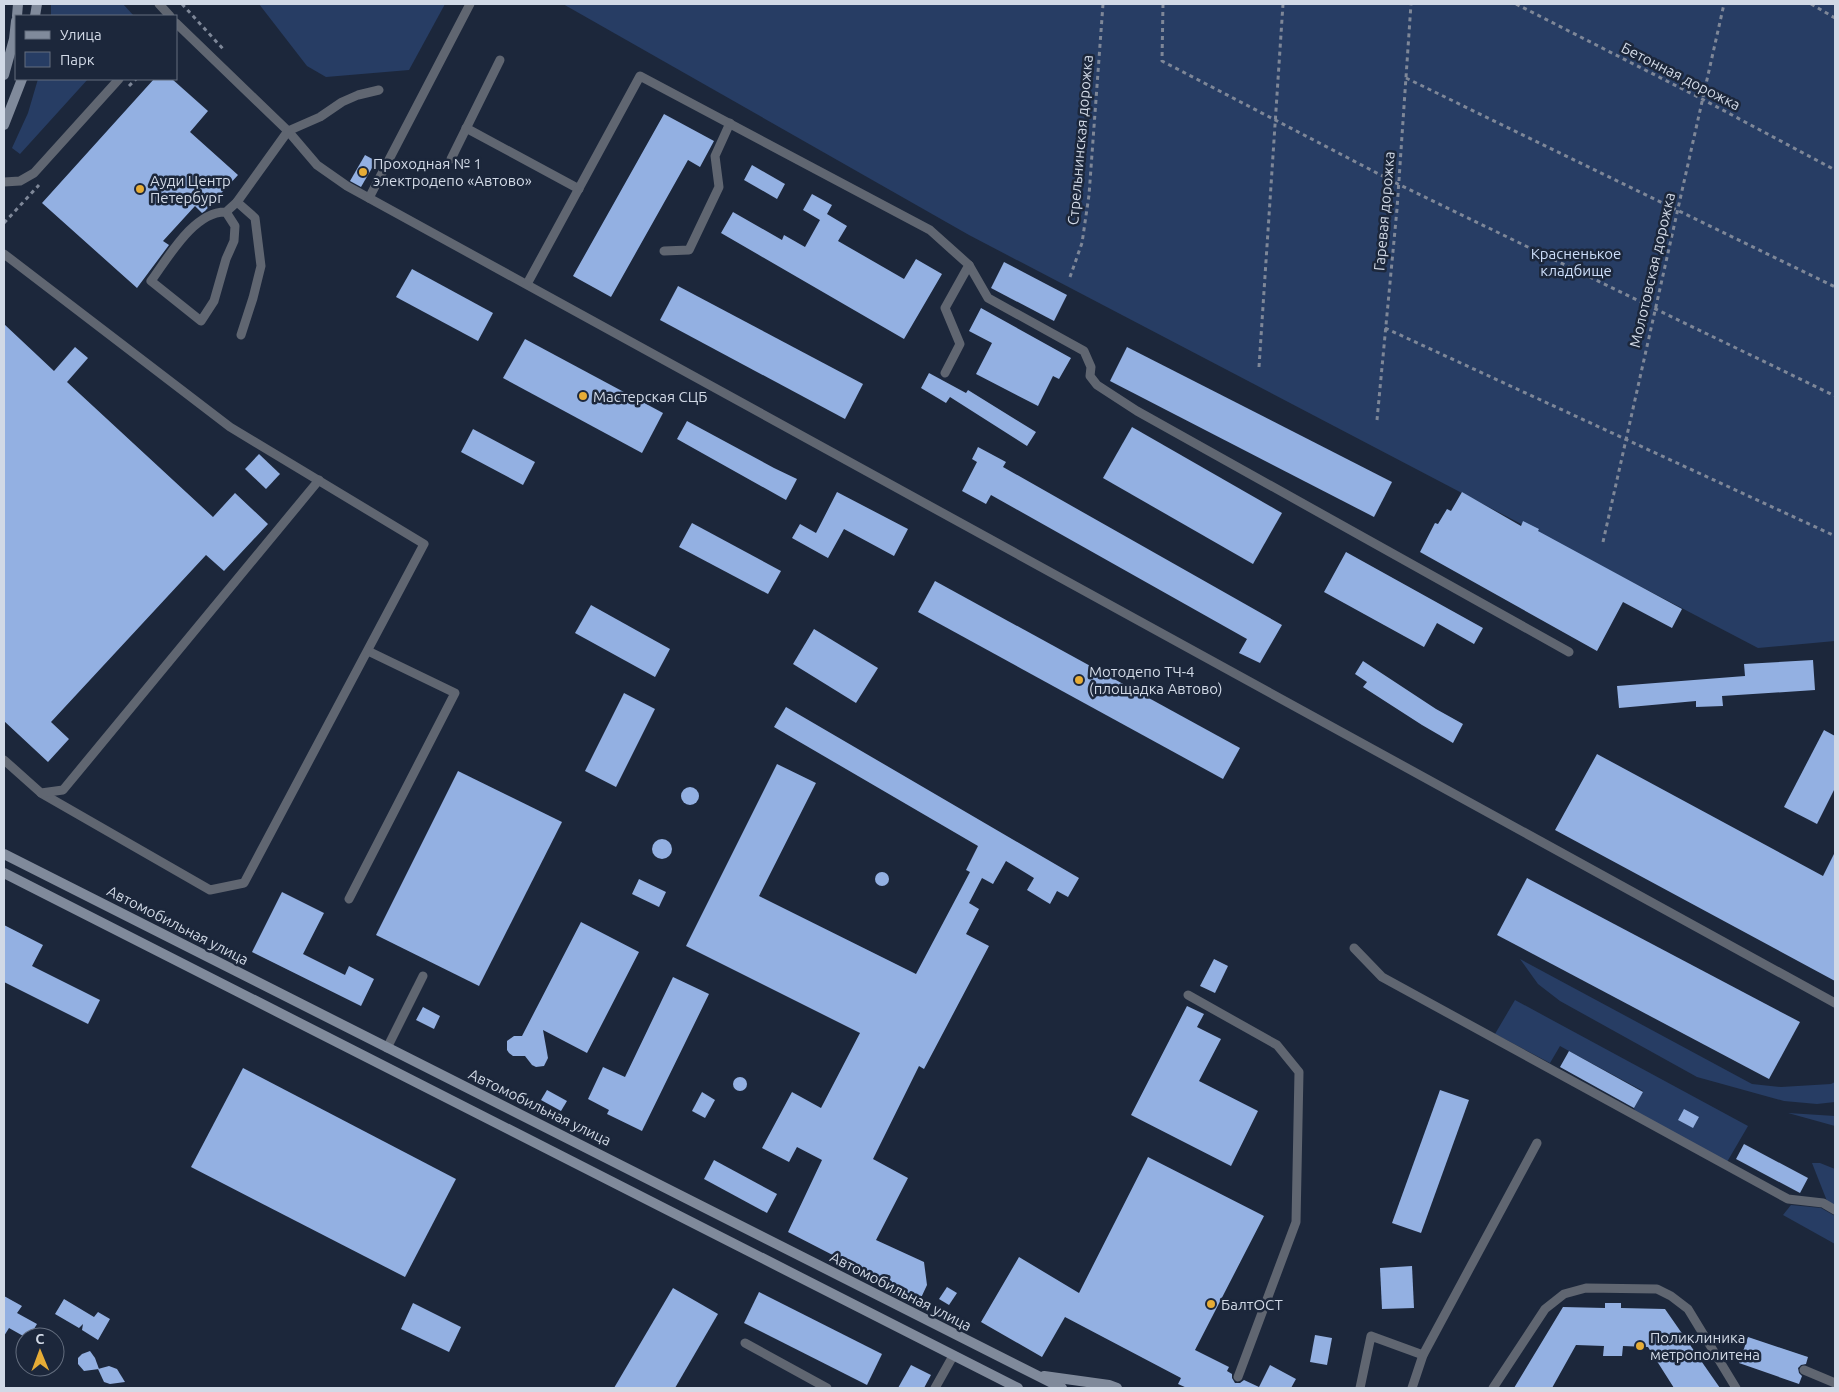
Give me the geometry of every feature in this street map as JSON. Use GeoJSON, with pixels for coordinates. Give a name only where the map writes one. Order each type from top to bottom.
{"type":"FeatureCollection","features":[{"type":"Feature","properties":{"kind":"main road"},"geometry":{"type":"LineString","coordinates":[[4,76],[15,30]]}},
{"type":"Feature","properties":{"kind":"main road"},"geometry":{"type":"LineString","coordinates":[[4,125],[22,80]]}},
{"type":"Feature","properties":{"kind":"main road","name":"Автомобильная улица"},"geometry":{"type":"LineString","coordinates":[[4,854],[1062,1388]]}},
{"type":"Feature","properties":{"kind":"main road"},"geometry":{"type":"LineString","coordinates":[[4,872],[1018,1388]]}},
{"type":"Feature","properties":{"kind":"main road"},"geometry":{"type":"LineString","coordinates":[[1033,1374],[1109,1385],[1117,1388]]}},
{"type":"Feature","properties":{"kind":"lane"},"geometry":{"type":"LineString","coordinates":[[159,4],[169,15]]}},
{"type":"Feature","properties":{"kind":"lane"},"geometry":{"type":"LineString","coordinates":[[369,198],[470,4]]}},
{"type":"Feature","properties":{"kind":"lane"},"geometry":{"type":"LineString","coordinates":[[178,25],[288,131],[317,165],[347,186],[1835,1003]]}},
{"type":"Feature","properties":{"kind":"lane"},"geometry":{"type":"LineString","coordinates":[[451,159],[500,60]]}},
{"type":"Feature","properties":{"kind":"lane"},"geometry":{"type":"LineString","coordinates":[[527,284],[640,76],[930,230],[969,265],[988,298],[1084,351],[1091,367],[1090,376],[1097,385],[1137,411],[1569,652]]}},
{"type":"Feature","properties":{"kind":"lane"},"geometry":{"type":"LineString","coordinates":[[4,182],[20,181],[34,173],[118,80]]}},
{"type":"Feature","properties":{"kind":"lane"},"geometry":{"type":"LineString","coordinates":[[226,212],[235,226],[234,242],[226,259],[214,301],[201,320],[151,281],[185,234],[216,212],[226,212],[236,202],[288,131],[320,117],[342,102],[358,95],[379,90]]}},
{"type":"Feature","properties":{"kind":"lane"},"geometry":{"type":"LineString","coordinates":[[664,251],[689,250],[719,187],[715,156],[730,123]]}},
{"type":"Feature","properties":{"kind":"lane"},"geometry":{"type":"LineString","coordinates":[[466,128],[579,189]]}},
{"type":"Feature","properties":{"kind":"lane"},"geometry":{"type":"LineString","coordinates":[[236,202],[255,218],[261,266],[241,335]]}},
{"type":"Feature","properties":{"kind":"lane"},"geometry":{"type":"LineString","coordinates":[[4,254],[230,427],[424,544],[244,882],[210,890],[41,793],[4,760]]}},
{"type":"Feature","properties":{"kind":"lane"},"geometry":{"type":"LineString","coordinates":[[945,373],[960,344],[945,308],[969,265]]}},
{"type":"Feature","properties":{"kind":"lane"},"geometry":{"type":"LineString","coordinates":[[41,793],[63,790],[319,480]]}},
{"type":"Feature","properties":{"kind":"lane"},"geometry":{"type":"LineString","coordinates":[[349,899],[455,693],[368,651]]}},
{"type":"Feature","properties":{"kind":"lane"},"geometry":{"type":"LineString","coordinates":[[1354,948],[1382,977],[1762,1185],[1788,1199],[1823,1203],[1835,1210]]}},
{"type":"Feature","properties":{"kind":"lane"},"geometry":{"type":"LineString","coordinates":[[387,1048],[423,976]]}},
{"type":"Feature","properties":{"kind":"lane"},"geometry":{"type":"LineString","coordinates":[[1188,995],[1277,1045],[1299,1072],[1296,1222],[1238,1377]]}},
{"type":"Feature","properties":{"kind":"lane"},"geometry":{"type":"LineString","coordinates":[[1412,1388],[1423,1356],[1537,1142]]}},
{"type":"Feature","properties":{"kind":"lane"},"geometry":{"type":"LineString","coordinates":[[1493,1388],[1545,1309],[1564,1294],[1586,1288],[1657,1289],[1671,1296],[1688,1309],[1736,1388]]}},
{"type":"Feature","properties":{"kind":"lane"},"geometry":{"type":"LineString","coordinates":[[1360,1388],[1371,1336],[1423,1356]]}},
{"type":"Feature","properties":{"kind":"lane"},"geometry":{"type":"LineString","coordinates":[[745,1343],[827,1388]]}},
{"type":"Feature","properties":{"kind":"lane"},"geometry":{"type":"LineString","coordinates":[[935,1388],[953,1356]]}},
{"type":"Feature","properties":{"kind":"lane"},"geometry":{"type":"LineString","coordinates":[[1804,1370],[1835,1383]]}},
{"type":"Feature","properties":{"kind":"path","name":"Стрельнинская дорожка"},"geometry":{"type":"LineString","coordinates":[[1070,277],[1082,243],[1089,195],[1103,4]]}},
{"type":"Feature","properties":{"kind":"path"},"geometry":{"type":"LineString","coordinates":[[1163,4],[1162,61],[1398,184],[1835,396]]}},
{"type":"Feature","properties":{"kind":"path"},"geometry":{"type":"LineString","coordinates":[[1259,367],[1284,4]]}},
{"type":"Feature","properties":{"kind":"path","name":"Гаревая дорожка"},"geometry":{"type":"LineString","coordinates":[[1377,420],[1398,184],[1411,4]]}},
{"type":"Feature","properties":{"kind":"path","name":"Бетонная дорожка"},"geometry":{"type":"LineString","coordinates":[[1516,4],[1702,99],[1835,170]]}},
{"type":"Feature","properties":{"kind":"path","name":"Молотовская дорожка"},"geometry":{"type":"LineString","coordinates":[[1603,542],[1724,4]]}},
{"type":"Feature","properties":{"kind":"path"},"geometry":{"type":"LineString","coordinates":[[1811,4],[1835,18]]}},
{"type":"Feature","properties":{"kind":"path"},"geometry":{"type":"LineString","coordinates":[[1406,78],[1835,286]]}},
{"type":"Feature","properties":{"kind":"path"},"geometry":{"type":"LineString","coordinates":[[1386,328],[1835,536]]}},
{"type":"Feature","properties":{"kind":"green space"},"geometry":{"type":"Polygon","coordinates":[[[51,4],[123,4],[133,15],[51,15],[51,4]]]}},
{"type":"Feature","properties":{"kind":"green space"},"geometry":{"type":"Polygon","coordinates":[[[259,4],[445,4],[409,70],[326,77],[307,66],[259,4]]]}},
{"type":"Feature","properties":{"kind":"green space","name":"Красненькое кладбище"},"geometry":{"type":"Polygon","coordinates":[[[563,4],[1835,4],[1835,641],[1758,648],[969,235],[563,4]]]}},
{"type":"Feature","properties":{"kind":"green space"},"geometry":{"type":"Polygon","coordinates":[[[38,80],[87,80],[20,154],[12,148],[28,113],[38,80]]]}},
{"type":"Feature","properties":{"kind":"green space"},"geometry":{"type":"Polygon","coordinates":[[[1520,959],[1752,1084],[1781,1087],[1831,1084],[1835,1082],[1835,1102],[1817,1104],[1784,1101],[1697,1077],[1560,1001],[1538,984],[1520,959]]]}},
{"type":"Feature","properties":{"kind":"green space"},"geometry":{"type":"Polygon","coordinates":[[[1515,1000],[1748,1126],[1727,1162],[1635,1112],[1634,1108],[1643,1091],[1560,1046],[1550,1063],[1495,1034],[1515,1000]]]}},
{"type":"Feature","properties":{"kind":"green space"},"geometry":{"type":"Polygon","coordinates":[[[1788,1113],[1835,1116],[1835,1126],[1788,1113]]]}},
{"type":"Feature","properties":{"kind":"green space"},"geometry":{"type":"Polygon","coordinates":[[[1812,1163],[1820,1163],[1835,1169],[1835,1206],[1827,1201],[1812,1163]]]}},
{"type":"Feature","properties":{"kind":"green space"},"geometry":{"type":"Polygon","coordinates":[[[1791,1205],[1821,1208],[1835,1216],[1835,1244],[1783,1215],[1791,1205]]]}},
{"type":"Feature","properties":{"kind":"building","name":"Ауди Центр Петербург"},"geometry":{"type":"Polygon","coordinates":[[[153,80],[173,80],[208,111],[190,132],[238,175],[205,211],[202,213],[195,206],[163,241],[169,245],[137,288],[42,203],[153,80]]]}},
{"type":"Feature","properties":{"kind":"building"},"geometry":{"type":"Polygon","coordinates":[[[664,114],[714,141],[700,167],[688,160],[611,297],[573,276],[664,114]]]}},
{"type":"Feature","properties":{"kind":"building","name":"Проходная № 1 электродепо «Автово»"},"geometry":{"type":"Polygon","coordinates":[[[365,155],[376,161],[361,187],[350,181],[365,155]]]}},
{"type":"Feature","properties":{"kind":"building"},"geometry":{"type":"Polygon","coordinates":[[[752,165],[785,184],[777,199],[744,180],[752,165]]]}},
{"type":"Feature","properties":{"kind":"building"},"geometry":{"type":"Polygon","coordinates":[[[812,194],[832,205],[827,214],[847,226],[838,241],[904,279],[916,259],[942,274],[904,339],[721,233],[733,212],[782,240],[784,235],[805,247],[820,220],[803,210],[812,194]]]}},
{"type":"Feature","properties":{"kind":"building"},"geometry":{"type":"Polygon","coordinates":[[[1004,262],[1067,295],[1054,321],[991,288],[1004,262]]]}},
{"type":"Feature","properties":{"kind":"building"},"geometry":{"type":"Polygon","coordinates":[[[412,269],[493,313],[478,341],[396,297],[412,269]]]}},
{"type":"Feature","properties":{"kind":"building"},"geometry":{"type":"Polygon","coordinates":[[[678,286],[863,384],[845,419],[660,320],[678,286]]]}},
{"type":"Feature","properties":{"kind":"building"},"geometry":{"type":"Polygon","coordinates":[[[981,308],[1071,358],[1059,379],[1053,376],[1038,406],[976,374],[992,343],[969,331],[981,308]]]}},
{"type":"Feature","properties":{"kind":"building"},"geometry":{"type":"Polygon","coordinates":[[[4,324],[54,371],[75,347],[88,358],[67,382],[213,517],[235,493],[268,524],[224,571],[206,555],[51,722],[69,739],[48,762],[4,721],[4,324]]]}},
{"type":"Feature","properties":{"kind":"building","name":"Мастерская СЦБ"},"geometry":{"type":"Polygon","coordinates":[[[525,339],[663,413],[642,453],[503,378],[525,339]]]}},
{"type":"Feature","properties":{"kind":"building"},"geometry":{"type":"Polygon","coordinates":[[[1127,347],[1392,482],[1374,517],[1110,381],[1127,347]]]}},
{"type":"Feature","properties":{"kind":"building"},"geometry":{"type":"Polygon","coordinates":[[[929,373],[966,393],[968,390],[1036,432],[1027,446],[950,397],[946,403],[921,388],[929,373]]]}},
{"type":"Feature","properties":{"kind":"building"},"geometry":{"type":"Polygon","coordinates":[[[687,421],[797,479],[786,500],[677,439],[687,421]]]}},
{"type":"Feature","properties":{"kind":"building"},"geometry":{"type":"Polygon","coordinates":[[[1132,427],[1282,513],[1253,564],[1103,478],[1132,427]]]}},
{"type":"Feature","properties":{"kind":"building"},"geometry":{"type":"Polygon","coordinates":[[[473,429],[535,462],[523,485],[461,452],[473,429]]]}},
{"type":"Feature","properties":{"kind":"building"},"geometry":{"type":"Polygon","coordinates":[[[978,447],[1006,462],[1003,467],[1282,625],[1260,663],[1239,653],[1247,639],[991,495],[986,504],[962,491],[977,462],[972,459],[978,447]]]}},
{"type":"Feature","properties":{"kind":"building"},"geometry":{"type":"Polygon","coordinates":[[[259,454],[280,474],[266,489],[245,469],[259,454]]]}},
{"type":"Feature","properties":{"kind":"building"},"geometry":{"type":"Polygon","coordinates":[[[837,492],[908,529],[894,556],[844,529],[828,558],[792,538],[800,524],[816,533],[837,492]]]}},
{"type":"Feature","properties":{"kind":"building"},"geometry":{"type":"Polygon","coordinates":[[[1462,492],[1521,526],[1523,521],[1539,529],[1538,531],[1682,609],[1672,628],[1623,602],[1597,651],[1420,552],[1435,523],[1438,524],[1447,509],[1451,511],[1462,492]]]}},
{"type":"Feature","properties":{"kind":"building"},"geometry":{"type":"Polygon","coordinates":[[[692,523],[781,571],[768,594],[679,547],[692,523]]]}},
{"type":"Feature","properties":{"kind":"building"},"geometry":{"type":"Polygon","coordinates":[[[1346,552],[1483,628],[1474,644],[1437,623],[1424,647],[1324,592],[1346,552]]]}},
{"type":"Feature","properties":{"kind":"building","name":"Мотодепо ТЧ-4 (площадка Автово)"},"geometry":{"type":"Polygon","coordinates":[[[935,581],[1240,748],[1223,779],[918,612],[935,581]]]}},
{"type":"Feature","properties":{"kind":"building"},"geometry":{"type":"Polygon","coordinates":[[[591,605],[670,649],[655,677],[575,633],[591,605]]]}},
{"type":"Feature","properties":{"kind":"building"},"geometry":{"type":"Polygon","coordinates":[[[814,629],[878,668],[856,703],[793,664],[814,629]]]}},
{"type":"Feature","properties":{"kind":"building"},"geometry":{"type":"Polygon","coordinates":[[[1813,660],[1815,690],[1722,696],[1723,706],[1696,707],[1696,701],[1619,708],[1617,686],[1745,676],[1744,664],[1813,660]]]}},
{"type":"Feature","properties":{"kind":"building"},"geometry":{"type":"Polygon","coordinates":[[[1363,661],[1436,709],[1463,724],[1453,743],[1363,687],[1367,682],[1355,674],[1363,661]]]}},
{"type":"Feature","properties":{"kind":"building"},"geometry":{"type":"Polygon","coordinates":[[[624,693],[655,709],[616,787],[585,771],[624,693]]]}},
{"type":"Feature","properties":{"kind":"building"},"geometry":{"type":"Polygon","coordinates":[[[786,707],[1079,878],[1068,897],[1057,891],[1050,904],[1027,890],[1034,878],[1006,861],[993,884],[982,878],[969,903],[979,909],[966,934],[989,946],[924,1069],[919,1066],[873,1159],[908,1178],[876,1240],[924,1262],[927,1285],[920,1300],[788,1232],[822,1160],[797,1147],[789,1162],[762,1148],[792,1092],[821,1108],[860,1033],[686,946],[777,764],[816,783],[759,896],[916,974],[970,872],[966,870],[978,846],[774,727],[786,707]]]}},
{"type":"Feature","properties":{"kind":"building"},"geometry":{"type":"Polygon","coordinates":[[[1824,730],[1835,736],[1835,788],[1817,824],[1784,807],[1824,730]]]}},
{"type":"Feature","properties":{"kind":"building"},"geometry":{"type":"Polygon","coordinates":[[[1597,754],[1823,876],[1835,852],[1835,981],[1555,830],[1597,754]]]}},
{"type":"Feature","properties":{"kind":"building"},"geometry":{"type":"Polygon","coordinates":[[[458,771],[562,822],[479,986],[376,935],[458,771]]]}},
{"type":"Feature","properties":{"kind":"building"},"geometry":{"type":"Polygon","coordinates":[[[690,787],[698,792],[699,796],[694,804],[690,805],[682,800],[681,796],[686,788],[690,787]]]}},
{"type":"Feature","properties":{"kind":"building"},"geometry":{"type":"Polygon","coordinates":[[[658,839],[666,839],[672,845],[672,853],[666,859],[658,859],[652,853],[652,845],[658,839]]]}},
{"type":"Feature","properties":{"kind":"building"},"geometry":{"type":"Polygon","coordinates":[[[882,872],[887,874],[889,879],[887,884],[882,886],[877,884],[875,879],[877,874],[882,872]]]}},
{"type":"Feature","properties":{"kind":"building"},"geometry":{"type":"Polygon","coordinates":[[[1527,878],[1800,1022],[1769,1079],[1497,935],[1527,878]]]}},
{"type":"Feature","properties":{"kind":"building"},"geometry":{"type":"Polygon","coordinates":[[[639,879],[666,892],[659,907],[632,894],[639,879]]]}},
{"type":"Feature","properties":{"kind":"building"},"geometry":{"type":"Polygon","coordinates":[[[282,892],[324,913],[303,954],[345,975],[349,966],[374,979],[361,1006],[252,952],[282,892]]]}},
{"type":"Feature","properties":{"kind":"building"},"geometry":{"type":"Polygon","coordinates":[[[581,922],[639,952],[587,1053],[543,1030],[548,1058],[544,1066],[536,1067],[525,1056],[513,1056],[509,1053],[507,1041],[514,1036],[522,1036],[581,922]]]}},
{"type":"Feature","properties":{"kind":"building"},"geometry":{"type":"Polygon","coordinates":[[[4,925],[43,945],[32,966],[100,1000],[88,1024],[4,982],[4,925]]]}},
{"type":"Feature","properties":{"kind":"building"},"geometry":{"type":"Polygon","coordinates":[[[1214,959],[1228,966],[1215,993],[1200,986],[1214,959]]]}},
{"type":"Feature","properties":{"kind":"building"},"geometry":{"type":"Polygon","coordinates":[[[673,977],[709,994],[642,1131],[607,1114],[609,1110],[588,1099],[603,1067],[625,1077],[673,977]]]}},
{"type":"Feature","properties":{"kind":"building"},"geometry":{"type":"Polygon","coordinates":[[[1187,1006],[1204,1014],[1197,1027],[1221,1039],[1199,1081],[1258,1111],[1231,1166],[1131,1115],[1187,1006]]]}},
{"type":"Feature","properties":{"kind":"building"},"geometry":{"type":"Polygon","coordinates":[[[423,1007],[440,1016],[434,1029],[416,1020],[423,1007]]]}},
{"type":"Feature","properties":{"kind":"building"},"geometry":{"type":"Polygon","coordinates":[[[1569,1051],[1643,1092],[1634,1108],[1560,1067],[1569,1051]]]}},
{"type":"Feature","properties":{"kind":"building"},"geometry":{"type":"Polygon","coordinates":[[[243,1068],[456,1179],[405,1277],[191,1167],[243,1068]]]}},
{"type":"Feature","properties":{"kind":"building"},"geometry":{"type":"Polygon","coordinates":[[[740,1077],[745,1079],[747,1084],[745,1089],[740,1091],[735,1089],[733,1084],[735,1079],[740,1077]]]}},
{"type":"Feature","properties":{"kind":"building"},"geometry":{"type":"Polygon","coordinates":[[[547,1090],[567,1101],[561,1111],[541,1100],[547,1090]]]}},
{"type":"Feature","properties":{"kind":"building"},"geometry":{"type":"Polygon","coordinates":[[[1440,1090],[1469,1100],[1421,1233],[1392,1223],[1440,1090]]]}},
{"type":"Feature","properties":{"kind":"building"},"geometry":{"type":"Polygon","coordinates":[[[702,1092],[715,1100],[705,1118],[692,1111],[702,1092]]]}},
{"type":"Feature","properties":{"kind":"building"},"geometry":{"type":"Polygon","coordinates":[[[1684,1109],[1699,1117],[1693,1128],[1678,1120],[1684,1109]]]}},
{"type":"Feature","properties":{"kind":"building"},"geometry":{"type":"Polygon","coordinates":[[[1744,1144],[1808,1178],[1800,1193],[1736,1159],[1744,1144]]]}},
{"type":"Feature","properties":{"kind":"building"},"geometry":{"type":"Polygon","coordinates":[[[1148,1157],[1264,1216],[1195,1350],[1229,1367],[1227,1371],[1232,1374],[1235,1383],[1240,1383],[1244,1380],[1259,1387],[1270,1365],[1296,1379],[1291,1388],[1187,1388],[1178,1384],[1181,1378],[1065,1317],[1042,1357],[981,1322],[1019,1257],[1079,1293],[1148,1157]]]}},
{"type":"Feature","properties":{"kind":"building"},"geometry":{"type":"Polygon","coordinates":[[[714,1160],[777,1194],[767,1213],[704,1179],[714,1160]]]}},
{"type":"Feature","properties":{"kind":"building"},"geometry":{"type":"Polygon","coordinates":[[[1412,1266],[1414,1308],[1382,1309],[1380,1268],[1412,1266]]]}},
{"type":"Feature","properties":{"kind":"building"},"geometry":{"type":"Polygon","coordinates":[[[947,1287],[957,1293],[949,1305],[939,1299],[947,1287]]]}},
{"type":"Feature","properties":{"kind":"building"},"geometry":{"type":"Polygon","coordinates":[[[673,1288],[718,1314],[675,1388],[614,1388],[673,1288]]]}},
{"type":"Feature","properties":{"kind":"building"},"geometry":{"type":"Polygon","coordinates":[[[759,1292],[882,1354],[867,1385],[744,1323],[759,1292]]]}},
{"type":"Feature","properties":{"kind":"building"},"geometry":{"type":"Polygon","coordinates":[[[4,1296],[22,1306],[17,1313],[37,1324],[35,1327],[15,1327],[15,1331],[9,1328],[4,1336],[4,1296]]]}},
{"type":"Feature","properties":{"kind":"building"},"geometry":{"type":"Polygon","coordinates":[[[64,1299],[94,1317],[98,1312],[110,1319],[98,1340],[82,1330],[83,1324],[79,1328],[55,1314],[64,1299]]]}},
{"type":"Feature","properties":{"kind":"building"},"geometry":{"type":"Polygon","coordinates":[[[413,1303],[461,1327],[449,1352],[401,1329],[413,1303]]]}},
{"type":"Feature","properties":{"kind":"building","name":"Поликлиника метрополитена"},"geometry":{"type":"Polygon","coordinates":[[[1605,1303],[1621,1303],[1621,1308],[1665,1309],[1720,1388],[1674,1388],[1648,1347],[1623,1346],[1622,1356],[1603,1356],[1604,1346],[1576,1345],[1552,1388],[1514,1388],[1563,1307],[1605,1308],[1605,1303]]]}},
{"type":"Feature","properties":{"kind":"building"},"geometry":{"type":"Polygon","coordinates":[[[1315,1335],[1332,1338],[1327,1365],[1310,1362],[1315,1335]]]}},
{"type":"Feature","properties":{"kind":"building"},"geometry":{"type":"Polygon","coordinates":[[[1748,1337],[1808,1357],[1806,1364],[1798,1368],[1802,1376],[1799,1384],[1739,1363],[1748,1337]]]}},
{"type":"Feature","properties":{"kind":"building"},"geometry":{"type":"Polygon","coordinates":[[[90,1351],[99,1369],[84,1371],[78,1364],[78,1358],[90,1351]]]}},
{"type":"Feature","properties":{"kind":"building"},"geometry":{"type":"Polygon","coordinates":[[[911,1365],[931,1375],[924,1388],[898,1388],[911,1365]]]}},
{"type":"Feature","properties":{"kind":"building"},"geometry":{"type":"Polygon","coordinates":[[[109,1366],[117,1369],[125,1382],[110,1384],[104,1382],[98,1369],[109,1366]]]}},
{"type":"Feature","properties":{"kind":"place","name":"Проходная № 1 электродепо «Автово»"},"geometry":{"type":"Point","coordinates":[363,172]}},
{"type":"Feature","properties":{"kind":"place","name":"Ауди Центр Петербург"},"geometry":{"type":"Point","coordinates":[140,189]}},
{"type":"Feature","properties":{"kind":"place","name":"Мастерская СЦБ"},"geometry":{"type":"Point","coordinates":[583,396]}},
{"type":"Feature","properties":{"kind":"place","name":"Мотодепо ТЧ-4 (площадка Автово)"},"geometry":{"type":"Point","coordinates":[1079,680]}},
{"type":"Feature","properties":{"kind":"place","name":"БалтОСТ"},"geometry":{"type":"Point","coordinates":[1211,1304]}},
{"type":"Feature","properties":{"kind":"place","name":"Поликлиника метрополитена"},"geometry":{"type":"Point","coordinates":[1640,1346]}}]}
